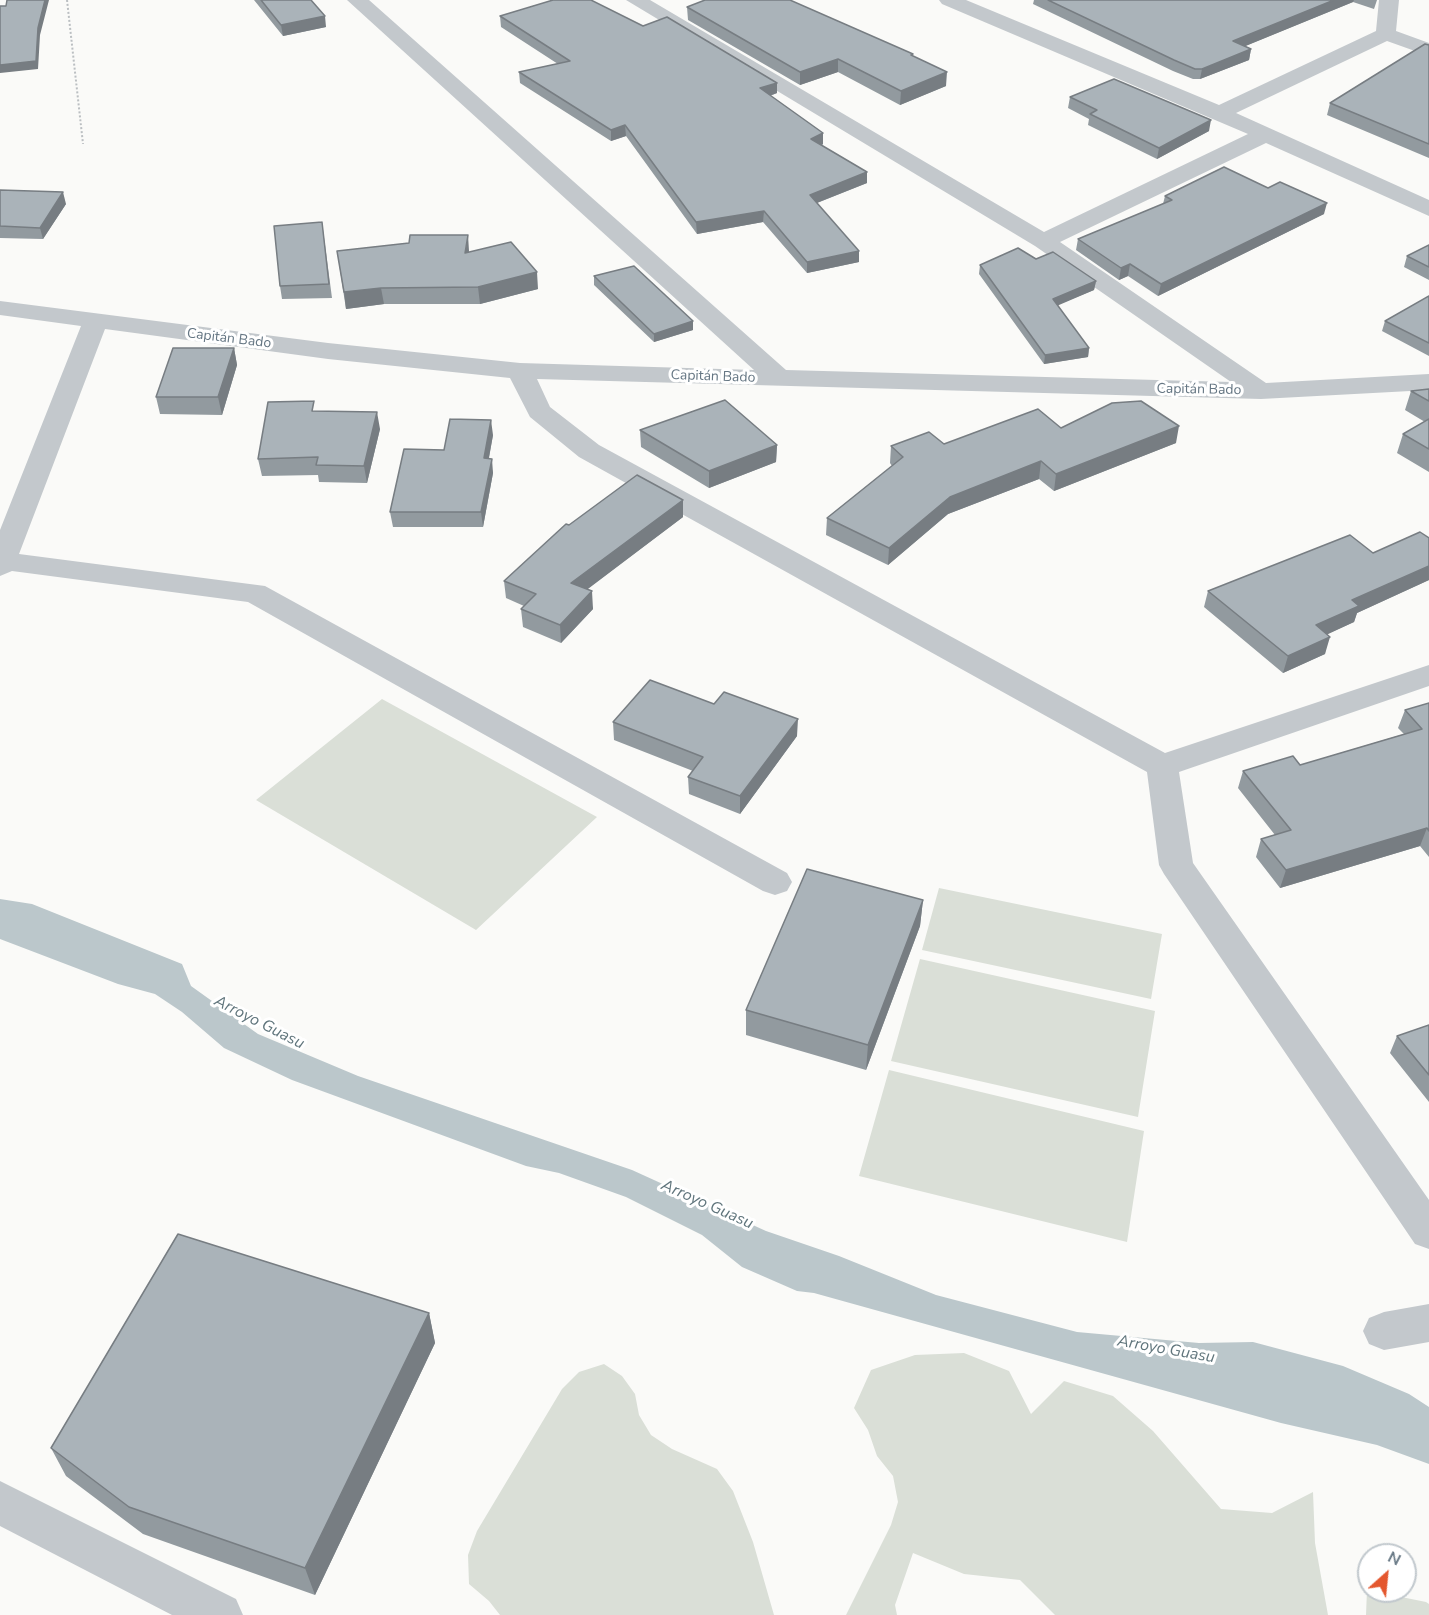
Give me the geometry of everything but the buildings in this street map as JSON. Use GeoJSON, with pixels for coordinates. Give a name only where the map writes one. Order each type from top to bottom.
{"type":"FeatureCollection","features":[{"type":"Feature","properties":{"kind":"street"},"geometry":{"type":"LineString","coordinates":[[357,0],[781,380]]}},
{"type":"Feature","properties":{"kind":"street"},"geometry":{"type":"LineString","coordinates":[[636,0],[1043,241],[1261,392]]}},
{"type":"Feature","properties":{"kind":"street"},"geometry":{"type":"LineString","coordinates":[[949,0],[1219,113],[1429,209]]}},
{"type":"Feature","properties":{"kind":"street"},"geometry":{"type":"LineString","coordinates":[[1386,34],[1389,0]]}},
{"type":"Feature","properties":{"kind":"street"},"geometry":{"type":"LineString","coordinates":[[1219,113],[1386,34],[1429,50]]}},
{"type":"Feature","properties":{"kind":"street"},"geometry":{"type":"LineString","coordinates":[[1043,241],[1264,135]]}},
{"type":"Feature","properties":{"kind":"street","name":"Capitán Bado"},"geometry":{"type":"LineString","coordinates":[[0,309],[328,351],[520,371],[1261,392],[1429,382]]}},
{"type":"Feature","properties":{"kind":"street"},"geometry":{"type":"LineString","coordinates":[[95,322],[1,564],[255,593],[774,882]]}},
{"type":"Feature","properties":{"kind":"street"},"geometry":{"type":"LineString","coordinates":[[520,371],[539,411],[589,451],[1162,766],[1429,675]]}},
{"type":"Feature","properties":{"kind":"street"},"geometry":{"type":"LineString","coordinates":[[1162,766],[1176,865],[1429,1232]]}},
{"type":"Feature","properties":{"kind":"street"},"geometry":{"type":"LineString","coordinates":[[1384,1331],[1429,1323]]}},
{"type":"Feature","properties":{"kind":"street"},"geometry":{"type":"LineString","coordinates":[[0,1503],[220,1615]]}},
{"type":"Feature","properties":{"kind":"path"},"geometry":{"type":"LineString","coordinates":[[67,0],[83,144]]}},
{"type":"Feature","properties":{"kind":"shaded area"},"geometry":{"type":"Polygon","coordinates":[[[382,699],[597,817],[476,930],[256,800],[382,699]]]}},
{"type":"Feature","properties":{"kind":"shaded area"},"geometry":{"type":"Polygon","coordinates":[[[939,888],[1162,934],[1151,999],[922,950],[939,888]]]}},
{"type":"Feature","properties":{"kind":"shaded area"},"geometry":{"type":"Polygon","coordinates":[[[920,959],[1155,1011],[1138,1117],[891,1061],[920,959]]]}},
{"type":"Feature","properties":{"kind":"shaded area"},"geometry":{"type":"Polygon","coordinates":[[[889,1070],[1144,1131],[1127,1242],[859,1176],[889,1070]]]}},
{"type":"Feature","properties":{"kind":"shaded area"},"geometry":{"type":"Polygon","coordinates":[[[964,1353],[1009,1371],[1031,1414],[1064,1381],[1113,1396],[1153,1431],[1221,1509],[1272,1513],[1313,1492],[1315,1543],[1328,1615],[1055,1615],[1020,1580],[964,1574],[913,1553],[895,1605],[897,1615],[846,1615],[891,1525],[898,1502],[893,1476],[877,1456],[868,1430],[854,1408],[871,1370],[915,1355],[964,1353]]]}},
{"type":"Feature","properties":{"kind":"shaded area"},"geometry":{"type":"Polygon","coordinates":[[[604,1364],[622,1376],[635,1394],[639,1415],[651,1435],[672,1449],[717,1469],[733,1491],[753,1542],[774,1615],[500,1615],[489,1601],[469,1584],[468,1555],[477,1531],[562,1389],[579,1372],[604,1364]]]}},
{"type":"Feature","properties":{"kind":"shaded area"},"geometry":{"type":"Polygon","coordinates":[[[1417,1600],[1429,1604],[1429,1615],[1366,1615],[1366,1603],[1417,1603],[1417,1600]]]}},
{"type":"Feature","properties":{"kind":"water","name":"Arroyo Guasu"},"geometry":{"type":"Polygon","coordinates":[[[0,899],[32,904],[182,964],[191,986],[258,1034],[358,1076],[632,1170],[766,1231],[839,1256],[936,1295],[1077,1332],[1199,1343],[1253,1342],[1343,1366],[1409,1394],[1429,1407],[1429,1464],[1377,1445],[1281,1423],[814,1293],[797,1291],[742,1267],[702,1235],[626,1197],[559,1173],[526,1166],[292,1080],[224,1048],[182,1012],[155,994],[118,984],[0,939],[0,899]]]}}]}
